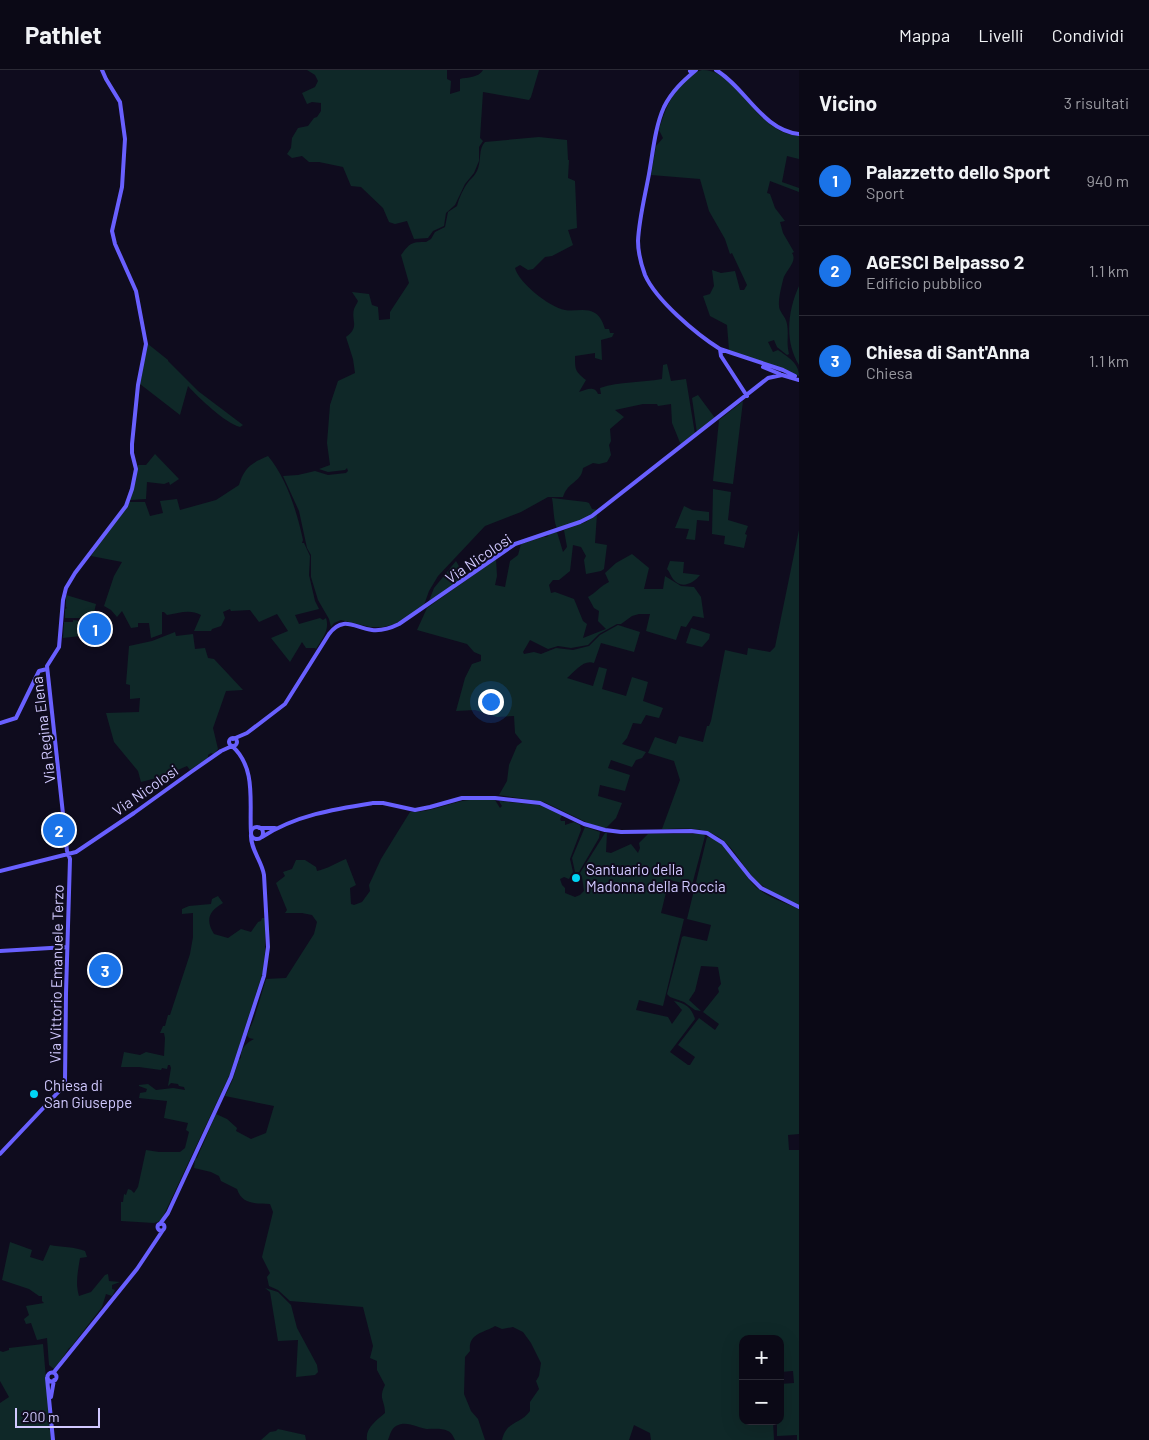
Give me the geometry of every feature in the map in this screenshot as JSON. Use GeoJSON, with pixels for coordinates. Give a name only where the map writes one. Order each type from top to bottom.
{"type":"FeatureCollection","features":[{"type":"Feature","properties":{"kind":"street","name":"Via Regina Elena"},"geometry":{"type":"LineString","coordinates":[[66,854],[67,848],[47,666],[59,647],[64,593],[68,584],[105,532],[123,511],[132,489],[136,469],[132,453],[138,386],[145,349],[136,291],[115,244],[112,231],[122,187],[125,139],[120,102],[102,70]]}},
{"type":"Feature","properties":{"kind":"street"},"geometry":{"type":"LineString","coordinates":[[691,70],[670,96],[658,125],[640,227],[639,254],[648,280],[662,300],[710,343],[720,349],[752,361],[783,370],[799,379]]}},
{"type":"Feature","properties":{"kind":"street"},"geometry":{"type":"LineString","coordinates":[[687,77],[697,70]]}},
{"type":"Feature","properties":{"kind":"street"},"geometry":{"type":"LineString","coordinates":[[716,70],[727,78],[772,124],[785,131],[799,134]]}},
{"type":"Feature","properties":{"kind":"street"},"geometry":{"type":"LineString","coordinates":[[720,349],[720,356],[745,397],[768,378],[782,375]]}},
{"type":"Feature","properties":{"kind":"street"},"geometry":{"type":"LineString","coordinates":[[752,361],[782,375],[799,379]]}},
{"type":"Feature","properties":{"kind":"street","name":"Via Nicolosi"},"geometry":{"type":"LineString","coordinates":[[245,734],[277,712],[289,700],[329,634],[338,625],[348,624],[377,630],[399,624],[515,544],[574,525],[592,516],[745,397]]}},
{"type":"Feature","properties":{"kind":"street"},"geometry":{"type":"LineString","coordinates":[[0,723],[16,718],[39,671],[47,669]]}},
{"type":"Feature","properties":{"kind":"street"},"geometry":{"type":"LineString","coordinates":[[232,743],[245,734]]}},
{"type":"Feature","properties":{"kind":"street"},"geometry":{"type":"LineString","coordinates":[[232,743],[237,743],[245,734]]}},
{"type":"Feature","properties":{"kind":"street"},"geometry":{"type":"LineString","coordinates":[[51,1410],[55,1376],[60,1365],[142,1261],[168,1213],[231,1077],[264,976],[268,955],[268,922],[264,872],[251,842],[250,778],[232,743]]}},
{"type":"Feature","properties":{"kind":"street","name":"Via Nicolosi"},"geometry":{"type":"LineString","coordinates":[[76,852],[232,743]]}},
{"type":"Feature","properties":{"kind":"street"},"geometry":{"type":"LineString","coordinates":[[237,743],[239,755]]}},
{"type":"Feature","properties":{"kind":"street"},"geometry":{"type":"LineString","coordinates":[[258,856],[256,843],[261,838],[280,827],[309,815],[383,803],[415,810],[469,797],[527,801],[546,806],[584,824],[605,830],[697,832],[713,836],[723,843],[761,888],[799,907]]}},
{"type":"Feature","properties":{"kind":"street"},"geometry":{"type":"LineString","coordinates":[[252,818],[254,825],[263,830],[261,838]]}},
{"type":"Feature","properties":{"kind":"street"},"geometry":{"type":"LineString","coordinates":[[251,833],[253,829],[280,827]]}},
{"type":"Feature","properties":{"kind":"street"},"geometry":{"type":"LineString","coordinates":[[251,833],[253,838],[261,838]]}},
{"type":"Feature","properties":{"kind":"street"},"geometry":{"type":"LineString","coordinates":[[0,871],[76,852]]}},
{"type":"Feature","properties":{"kind":"street"},"geometry":{"type":"LineString","coordinates":[[70,860],[76,852]]}},
{"type":"Feature","properties":{"kind":"street","name":"Via Vittorio Emanuele Terzo"},"geometry":{"type":"LineString","coordinates":[[0,1154],[64,1086],[70,860],[66,854]]}},
{"type":"Feature","properties":{"kind":"street"},"geometry":{"type":"LineString","coordinates":[[0,951],[67,948]]}},
{"type":"Feature","properties":{"kind":"street"},"geometry":{"type":"LineString","coordinates":[[53,1440],[47,1378],[49,1373],[55,1376]]}},
{"type":"Feature","properties":{"kind":"street"},"geometry":{"type":"LineString","coordinates":[[47,1378],[49,1381],[55,1376]]}},
{"type":"Feature","properties":{"kind":"green space"},"geometry":{"type":"Polygon","coordinates":[[[307,70],[447,70],[447,79],[451,81],[450,94],[460,91],[460,79],[476,76],[483,70],[539,70],[529,100],[483,92],[480,138],[483,141],[479,147],[479,161],[474,173],[465,184],[455,205],[446,213],[444,226],[433,231],[428,238],[414,239],[407,221],[395,224],[389,222],[383,208],[361,187],[351,186],[343,167],[309,162],[302,156],[292,158],[287,154],[291,148],[292,138],[298,128],[308,126],[321,111],[321,103],[312,102],[307,104],[302,93],[315,87],[318,81],[315,75],[307,70]]]}},
{"type":"Feature","properties":{"kind":"green space"},"geometry":{"type":"Polygon","coordinates":[[[702,70],[715,73],[727,80],[770,124],[783,132],[799,136],[799,159],[787,156],[782,182],[799,188],[799,192],[770,181],[767,193],[770,194],[775,208],[785,221],[780,222],[783,233],[794,252],[792,253],[792,263],[783,280],[779,300],[780,310],[787,324],[789,354],[787,355],[777,347],[774,340],[768,342],[773,352],[778,350],[792,361],[799,371],[799,376],[729,350],[727,325],[710,316],[703,296],[710,294],[714,286],[712,270],[721,273],[735,271],[740,290],[744,290],[747,285],[709,211],[700,179],[651,175],[656,146],[663,138],[659,130],[669,103],[679,86],[686,79],[702,70]]]}},
{"type":"Feature","properties":{"kind":"green space"},"geometry":{"type":"Polygon","coordinates":[[[539,137],[567,140],[568,178],[575,181],[577,228],[568,230],[573,245],[552,256],[545,257],[533,269],[528,270],[520,265],[515,268],[528,287],[543,299],[565,310],[591,311],[600,318],[605,329],[609,329],[610,333],[614,333],[612,337],[601,340],[602,360],[595,358],[595,353],[575,356],[576,370],[586,380],[579,392],[592,389],[601,394],[600,388],[608,386],[662,379],[663,365],[667,364],[671,381],[686,379],[695,434],[681,445],[672,423],[671,404],[658,406],[657,404],[643,404],[615,410],[624,417],[610,429],[611,441],[609,445],[611,455],[607,462],[593,463],[583,468],[580,477],[568,488],[563,497],[548,497],[521,512],[485,526],[438,576],[429,591],[424,605],[395,624],[383,627],[370,627],[341,620],[334,623],[331,627],[329,619],[318,600],[311,577],[311,555],[307,548],[299,511],[283,476],[315,471],[328,475],[346,473],[348,471],[347,468],[345,470],[328,472],[319,469],[330,465],[327,443],[330,405],[338,381],[355,373],[346,337],[354,327],[353,313],[358,301],[352,292],[369,294],[372,305],[378,307],[379,320],[390,319],[390,312],[409,283],[401,255],[411,244],[426,242],[431,239],[435,232],[445,227],[448,212],[457,206],[465,186],[477,171],[485,142],[539,137]]]}},
{"type":"Feature","properties":{"kind":"green space"},"geometry":{"type":"Polygon","coordinates":[[[799,286],[799,365],[791,346],[789,326],[792,305],[799,286]]]}},
{"type":"Feature","properties":{"kind":"green space"},"geometry":{"type":"Polygon","coordinates":[[[148,344],[168,360],[198,391],[243,425],[240,427],[227,421],[188,386],[180,415],[140,384],[148,344]]]}},
{"type":"Feature","properties":{"kind":"green space"},"geometry":{"type":"Polygon","coordinates":[[[698,395],[715,418],[697,433],[692,398],[698,395]]]}},
{"type":"Feature","properties":{"kind":"green space"},"geometry":{"type":"Polygon","coordinates":[[[743,401],[733,484],[713,481],[719,420],[743,401]]]}},
{"type":"Feature","properties":{"kind":"green space"},"geometry":{"type":"Polygon","coordinates":[[[155,454],[179,479],[170,485],[169,482],[164,484],[147,482],[146,499],[130,500],[138,465],[146,465],[155,454]]]}},
{"type":"Feature","properties":{"kind":"green space"},"geometry":{"type":"Polygon","coordinates":[[[268,456],[286,485],[298,518],[302,543],[304,543],[310,556],[309,575],[315,601],[319,609],[295,615],[299,624],[320,618],[323,620],[326,618],[327,622],[323,638],[316,649],[306,648],[302,642],[290,662],[271,638],[288,631],[277,614],[259,622],[250,610],[231,611],[230,609],[223,612],[225,618],[221,626],[211,631],[194,631],[201,615],[189,612],[167,615],[162,612],[162,634],[151,638],[149,623],[138,623],[138,627],[131,628],[122,611],[117,617],[104,606],[114,576],[122,562],[91,556],[106,533],[126,509],[129,502],[145,502],[150,516],[163,513],[160,501],[177,499],[180,510],[216,500],[239,485],[243,474],[249,467],[268,456]]]}},
{"type":"Feature","properties":{"kind":"green space"},"geometry":{"type":"Polygon","coordinates":[[[713,489],[731,492],[728,520],[748,526],[745,534],[747,535],[744,548],[724,544],[725,536],[712,534],[713,489]]]}},
{"type":"Feature","properties":{"kind":"green space"},"geometry":{"type":"Polygon","coordinates":[[[552,498],[586,502],[589,503],[592,509],[598,510],[586,518],[557,529],[552,498]]]}},
{"type":"Feature","properties":{"kind":"green space"},"geometry":{"type":"Polygon","coordinates":[[[684,506],[692,510],[709,512],[709,521],[697,520],[695,540],[686,539],[689,529],[675,528],[684,506]]]}},
{"type":"Feature","properties":{"kind":"green space"},"geometry":{"type":"Polygon","coordinates":[[[597,514],[595,543],[607,545],[604,569],[586,574],[584,560],[586,556],[581,547],[573,545],[570,571],[559,580],[553,580],[549,585],[551,593],[555,592],[574,599],[583,621],[587,624],[583,638],[606,629],[598,621],[599,611],[594,608],[588,597],[609,582],[605,573],[616,563],[632,554],[649,568],[644,589],[663,589],[665,576],[681,586],[694,587],[701,597],[704,618],[693,616],[686,627],[681,626],[676,640],[646,631],[650,614],[639,614],[599,634],[588,645],[571,648],[558,646],[548,649],[530,640],[523,652],[524,654],[534,652],[541,654],[556,648],[573,650],[589,646],[600,635],[618,625],[640,632],[634,652],[601,643],[594,663],[583,664],[567,678],[593,686],[599,667],[607,669],[602,689],[626,696],[632,677],[648,682],[643,701],[663,708],[659,718],[646,715],[641,724],[633,723],[627,738],[622,744],[646,752],[642,758],[636,760],[632,767],[611,760],[608,768],[630,775],[625,791],[600,785],[598,796],[622,803],[616,818],[606,828],[590,824],[544,802],[499,795],[507,781],[509,765],[517,746],[522,742],[515,733],[514,716],[497,717],[475,710],[456,711],[465,678],[472,664],[481,661],[481,655],[474,652],[467,644],[417,630],[427,608],[496,559],[497,576],[495,585],[505,587],[510,561],[518,555],[521,544],[547,537],[549,534],[557,532],[563,552],[567,547],[564,530],[586,522],[597,514]]]}},
{"type":"Feature","properties":{"kind":"green space"},"geometry":{"type":"Polygon","coordinates":[[[799,530],[799,905],[761,884],[751,875],[727,844],[715,835],[696,829],[662,829],[680,780],[674,761],[648,753],[655,737],[676,744],[679,736],[703,742],[707,726],[709,726],[711,721],[725,650],[747,655],[748,648],[770,652],[775,647],[799,530]]]}},
{"type":"Feature","properties":{"kind":"green space"},"geometry":{"type":"Polygon","coordinates":[[[456,561],[465,577],[430,602],[434,588],[456,561]]]}},
{"type":"Feature","properties":{"kind":"green space"},"geometry":{"type":"Polygon","coordinates":[[[670,561],[684,562],[683,573],[700,575],[691,583],[680,584],[673,579],[667,569],[670,561]]]}},
{"type":"Feature","properties":{"kind":"green space"},"geometry":{"type":"Polygon","coordinates":[[[66,595],[96,604],[94,613],[84,618],[65,618],[65,609],[67,608],[66,595]]]}},
{"type":"Feature","properties":{"kind":"green space"},"geometry":{"type":"Polygon","coordinates":[[[73,620],[81,621],[80,636],[63,638],[64,622],[73,622],[73,620]]]}},
{"type":"Feature","properties":{"kind":"green space"},"geometry":{"type":"Polygon","coordinates":[[[691,628],[710,634],[709,639],[702,647],[686,643],[691,628]]]}},
{"type":"Feature","properties":{"kind":"green space"},"geometry":{"type":"Polygon","coordinates":[[[175,632],[176,636],[193,634],[195,649],[205,648],[208,658],[214,659],[243,690],[226,691],[213,728],[218,749],[214,754],[208,755],[208,758],[190,770],[187,766],[164,776],[141,782],[138,771],[114,742],[106,713],[139,712],[140,698],[130,699],[130,685],[126,684],[129,646],[152,641],[175,632]]]}},
{"type":"Feature","properties":{"kind":"green space"},"geometry":{"type":"Polygon","coordinates":[[[469,800],[495,800],[500,808],[502,806],[499,801],[539,805],[562,815],[560,819],[565,821],[565,825],[574,822],[580,825],[581,830],[570,859],[573,872],[569,879],[564,877],[560,879],[565,888],[565,893],[575,897],[584,891],[580,873],[605,833],[607,833],[606,852],[611,853],[631,844],[638,853],[639,843],[648,834],[703,834],[705,836],[692,885],[669,880],[661,913],[684,919],[663,1006],[639,1000],[636,1010],[668,1017],[672,1024],[682,1010],[674,1001],[682,1003],[690,1009],[695,1019],[670,1052],[688,1065],[690,1065],[695,1057],[678,1045],[699,1018],[715,1030],[719,1024],[703,1012],[719,992],[718,988],[721,984],[718,967],[701,966],[695,991],[689,1000],[701,1011],[695,1010],[667,994],[682,937],[707,941],[711,925],[687,919],[707,837],[714,839],[728,850],[762,892],[799,909],[799,1134],[788,1135],[789,1150],[799,1150],[799,1440],[797,1440],[797,1435],[777,1436],[777,1425],[784,1425],[784,1384],[794,1383],[793,1371],[784,1372],[784,1335],[739,1335],[739,1425],[773,1425],[774,1440],[651,1440],[650,1433],[634,1425],[629,1440],[502,1440],[507,1429],[530,1411],[530,1402],[539,1389],[536,1381],[539,1376],[541,1363],[523,1332],[513,1327],[502,1329],[495,1326],[474,1337],[470,1345],[470,1351],[465,1357],[464,1394],[471,1411],[478,1419],[485,1440],[455,1440],[445,1430],[400,1424],[394,1427],[388,1440],[367,1440],[370,1428],[385,1413],[382,1397],[385,1385],[377,1370],[377,1361],[370,1358],[373,1346],[363,1307],[290,1301],[278,1290],[269,1286],[267,1277],[270,1273],[262,1257],[273,1212],[270,1204],[246,1201],[237,1189],[221,1181],[219,1176],[194,1168],[195,1159],[216,1114],[227,1119],[237,1128],[236,1131],[251,1139],[266,1133],[274,1106],[225,1096],[243,1049],[246,1044],[254,1039],[249,1038],[247,1035],[266,979],[286,978],[314,934],[317,922],[312,915],[285,913],[287,910],[276,883],[285,876],[283,872],[292,869],[296,860],[305,860],[316,867],[317,871],[346,859],[356,885],[350,888],[351,904],[354,905],[362,902],[370,891],[369,885],[381,859],[410,812],[425,811],[469,800]]]}},
{"type":"Feature","properties":{"kind":"green space"},"geometry":{"type":"Polygon","coordinates":[[[585,827],[600,832],[599,838],[579,872],[575,872],[572,858],[585,827]]]}},
{"type":"Feature","properties":{"kind":"green space"},"geometry":{"type":"Polygon","coordinates":[[[218,896],[223,903],[214,909],[209,920],[214,934],[228,938],[241,929],[251,932],[262,918],[265,918],[263,972],[230,1074],[161,1221],[154,1223],[121,1221],[121,1202],[123,1202],[124,1194],[126,1195],[128,1189],[134,1193],[138,1187],[146,1150],[180,1152],[185,1148],[189,1132],[186,1130],[188,1123],[164,1118],[167,1101],[139,1098],[140,1093],[146,1092],[147,1089],[139,1085],[148,1084],[156,1090],[173,1088],[185,1090],[184,1087],[178,1084],[171,1083],[168,1086],[170,1065],[168,1065],[167,1069],[162,1068],[161,1070],[121,1067],[124,1052],[140,1055],[146,1052],[164,1056],[165,1038],[164,1033],[160,1033],[163,1026],[165,1026],[168,1015],[170,1015],[190,954],[193,937],[193,913],[182,914],[182,909],[189,906],[211,904],[212,899],[218,896]]]}},
{"type":"Feature","properties":{"kind":"green space"},"geometry":{"type":"Polygon","coordinates":[[[10,1242],[32,1250],[30,1257],[43,1261],[50,1245],[85,1251],[87,1257],[80,1258],[78,1272],[77,1286],[79,1296],[91,1292],[105,1275],[108,1274],[109,1281],[120,1282],[112,1285],[112,1289],[115,1290],[112,1296],[106,1294],[102,1307],[54,1369],[49,1365],[47,1338],[37,1340],[31,1323],[26,1324],[24,1319],[29,1315],[26,1306],[44,1303],[42,1296],[29,1289],[2,1280],[10,1242]]]}},
{"type":"Feature","properties":{"kind":"green space"},"geometry":{"type":"Polygon","coordinates":[[[265,1288],[278,1292],[291,1305],[297,1328],[317,1365],[318,1372],[315,1375],[296,1377],[298,1340],[278,1341],[270,1292],[265,1288]]]}},
{"type":"Feature","properties":{"kind":"green space"},"geometry":{"type":"Polygon","coordinates":[[[43,1344],[50,1425],[48,1429],[50,1430],[51,1440],[0,1440],[0,1403],[9,1397],[0,1381],[0,1351],[9,1350],[9,1348],[43,1344]]]}},
{"type":"Feature","properties":{"kind":"green space"},"geometry":{"type":"Polygon","coordinates":[[[278,1429],[305,1435],[306,1440],[261,1440],[270,1432],[278,1429]]]}},
{"type":"Feature","properties":{"kind":"place","name":"Palazzetto dello Sport"},"geometry":{"type":"Point","coordinates":[95,629]}},
{"type":"Feature","properties":{"kind":"place","name":"AGESCI Belpasso 2"},"geometry":{"type":"Point","coordinates":[59,830]}},
{"type":"Feature","properties":{"kind":"place","name":"Santuario della Madonna della Roccia"},"geometry":{"type":"Point","coordinates":[576,878]}},
{"type":"Feature","properties":{"kind":"place","name":"Chiesa di Sant'Anna"},"geometry":{"type":"Point","coordinates":[105,970]}},
{"type":"Feature","properties":{"kind":"place","name":"Chiesa di San Giuseppe"},"geometry":{"type":"Point","coordinates":[34,1094]}}]}
